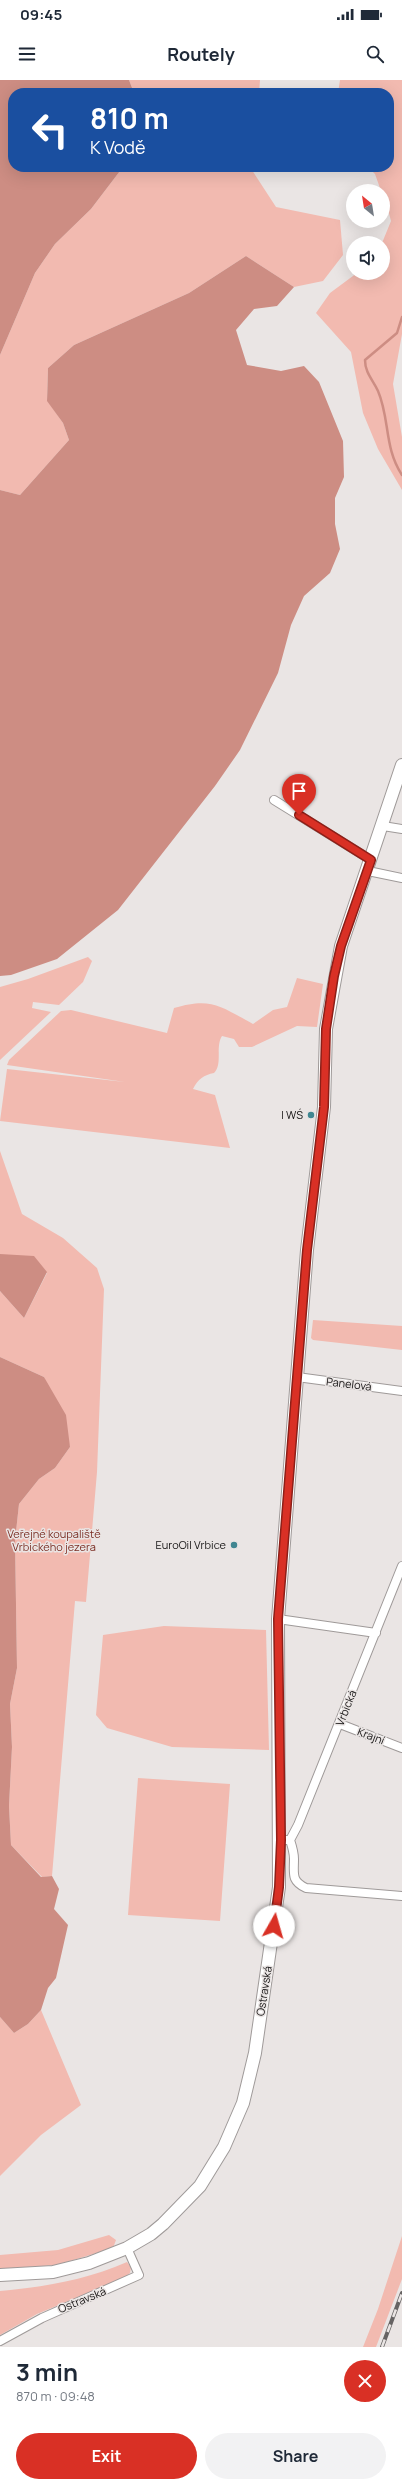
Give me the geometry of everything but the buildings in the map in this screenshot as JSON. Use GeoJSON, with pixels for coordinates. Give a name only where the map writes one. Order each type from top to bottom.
{"type":"FeatureCollection","features":[{"type":"Feature","properties":{"kind":"main road","name":"Ostravská"},"geometry":{"type":"LineString","coordinates":[[0,2276],[65,2269],[96,2261],[127,2248],[163,2224],[200,2186],[224,2147],[240,2109],[255,2053],[286,1840],[278,1619],[307,1250],[324,1107],[324,1053],[328,1006],[341,946],[383,826],[402,765]]}},
{"type":"Feature","properties":{"kind":"street"},"geometry":{"type":"LineString","coordinates":[[274,800],[369,865],[402,878]]}},
{"type":"Feature","properties":{"kind":"street"},"geometry":{"type":"LineString","coordinates":[[383,826],[402,829]]}},
{"type":"Feature","properties":{"kind":"street","name":"Panelová"},"geometry":{"type":"LineString","coordinates":[[297,1377],[402,1391]]}},
{"type":"Feature","properties":{"kind":"street","name":"Vrbická"},"geometry":{"type":"LineString","coordinates":[[286,1840],[340,1724],[402,1566]]}},
{"type":"Feature","properties":{"kind":"street"},"geometry":{"type":"LineString","coordinates":[[278,1619],[376,1633]]}},
{"type":"Feature","properties":{"kind":"street","name":"Krajní"},"geometry":{"type":"LineString","coordinates":[[340,1724],[402,1748]]}},
{"type":"Feature","properties":{"kind":"street"},"geometry":{"type":"LineString","coordinates":[[286,1840],[294,1857],[293,1878],[298,1884],[306,1888],[402,1896]]}},
{"type":"Feature","properties":{"kind":"street","name":"Ostravská"},"geometry":{"type":"LineString","coordinates":[[0,2341],[42,2318],[139,2275],[127,2248]]}},
{"type":"Feature","properties":{"kind":"green space"},"geometry":{"type":"Polygon","coordinates":[[[129,80],[260,80],[259,88],[132,88],[129,80]]]}},
{"type":"Feature","properties":{"kind":"green space"},"geometry":{"type":"Polygon","coordinates":[[[340,80],[402,80],[402,334],[393,384],[402,437],[402,490],[378,449],[363,413],[351,352],[316,313],[330,293],[348,280],[390,280],[390,236],[385,236],[388,228],[390,228],[391,221],[390,184],[379,184],[373,172],[394,172],[394,88],[339,88],[340,80]]]}},
{"type":"Feature","properties":{"kind":"green space"},"geometry":{"type":"Polygon","coordinates":[[[119,172],[253,172],[276,207],[340,220],[343,255],[323,281],[294,287],[246,256],[189,293],[74,345],[48,368],[47,400],[63,423],[69,440],[20,495],[0,490],[0,355],[35,273],[55,244],[91,209],[119,172]]]}},
{"type":"Feature","properties":{"kind":"green space"},"geometry":{"type":"Polygon","coordinates":[[[88,957],[92,961],[83,982],[59,1005],[33,1002],[32,1008],[51,1012],[0,1060],[0,987],[28,979],[88,957]]]}},
{"type":"Feature","properties":{"kind":"green space"},"geometry":{"type":"Polygon","coordinates":[[[297,978],[323,984],[317,1027],[297,1026],[252,1047],[239,1047],[234,1039],[222,1036],[219,1045],[219,1060],[217,1069],[214,1073],[202,1078],[193,1089],[215,1095],[230,1148],[0,1121],[7,1069],[125,1082],[7,1065],[9,1060],[61,1011],[71,1010],[167,1033],[174,1008],[197,1003],[207,1003],[232,1012],[253,1024],[273,1010],[287,1007],[297,978]]]}},
{"type":"Feature","properties":{"kind":"green space","name":"Veřejné koupaliště Vrbického jezera"},"geometry":{"type":"Polygon","coordinates":[[[0,1151],[22,1214],[63,1238],[97,1268],[104,1289],[97,1472],[86,1602],[75,1601],[52,1876],[42,1877],[11,1845],[9,1806],[12,1747],[10,1704],[17,1668],[15,1541],[19,1504],[39,1479],[55,1468],[70,1447],[44,1377],[0,1357],[0,1291],[24,1318],[47,1273],[0,1254],[0,1151]]]}},
{"type":"Feature","properties":{"kind":"green space"},"geometry":{"type":"Polygon","coordinates":[[[313,1320],[402,1326],[402,1350],[313,1340],[311,1338],[313,1320]]]}},
{"type":"Feature","properties":{"kind":"green space"},"geometry":{"type":"Polygon","coordinates":[[[164,1626],[266,1630],[269,1750],[172,1747],[107,1728],[96,1715],[103,1635],[164,1626]]]}},
{"type":"Feature","properties":{"kind":"green space"},"geometry":{"type":"Polygon","coordinates":[[[138,1778],[230,1784],[220,1921],[128,1915],[138,1778]]]}},
{"type":"Feature","properties":{"kind":"green space"},"geometry":{"type":"Polygon","coordinates":[[[41,2010],[81,2105],[41,2135],[0,2176],[0,2017],[14,2033],[28,2024],[41,2010]]]}},
{"type":"Feature","properties":{"kind":"green space"},"geometry":{"type":"Polygon","coordinates":[[[109,2235],[116,2240],[113,2248],[57,2265],[0,2269],[0,2255],[58,2250],[109,2235]]]}},
{"type":"Feature","properties":{"kind":"green space"},"geometry":{"type":"Polygon","coordinates":[[[402,2236],[402,2279],[376,2347],[363,2347],[378,2309],[402,2236]]]}},
{"type":"Feature","properties":{"kind":"green space"},"geometry":{"type":"Polygon","coordinates":[[[127,2262],[131,2267],[130,2273],[124,2278],[37,2314],[0,2335],[0,2291],[65,2282],[96,2274],[127,2262]]]}},
{"type":"Feature","properties":{"kind":"shaded area"},"geometry":{"type":"Polygon","coordinates":[[[0,80],[129,80],[132,88],[8,88],[8,172],[119,172],[91,209],[55,244],[35,273],[0,355],[0,80]]]}},
{"type":"Feature","properties":{"kind":"shaded area"},"geometry":{"type":"Polygon","coordinates":[[[246,256],[294,287],[277,306],[254,309],[236,330],[247,365],[281,371],[304,366],[319,382],[343,441],[344,477],[335,498],[335,524],[340,549],[330,573],[304,596],[291,625],[278,673],[240,750],[215,786],[118,910],[57,959],[11,975],[0,976],[0,490],[20,495],[69,440],[63,423],[47,401],[48,368],[74,345],[189,293],[246,256]]]}},
{"type":"Feature","properties":{"kind":"shaded area"},"geometry":{"type":"Polygon","coordinates":[[[0,1254],[34,1256],[47,1272],[24,1318],[0,1291],[0,1254]]]}},
{"type":"Feature","properties":{"kind":"shaded area"},"geometry":{"type":"Polygon","coordinates":[[[0,1357],[44,1377],[66,1415],[70,1447],[55,1468],[39,1479],[19,1504],[15,1541],[17,1668],[10,1704],[12,1747],[9,1806],[11,1845],[41,1877],[52,1876],[59,1889],[54,1909],[68,1925],[56,1978],[48,1988],[41,2010],[28,2024],[14,2033],[0,2017],[0,1357]]]}},
{"type":"Feature","properties":{"kind":"waterway"},"geometry":{"type":"LineString","coordinates":[[402,317],[397,333],[365,360],[368,373],[382,402],[392,454],[402,475]]}},
{"type":"Feature","properties":{"kind":"railway"},"geometry":{"type":"LineString","coordinates":[[382,2347],[402,2293]]}},
{"type":"Feature","properties":{"kind":"place","name":"I WŚ"},"geometry":{"type":"Point","coordinates":[311,1115]}},
{"type":"Feature","properties":{"kind":"place","name":"EuroOil Vrbice"},"geometry":{"type":"Point","coordinates":[234,1545]}},
{"type":"Feature","properties":{"kind":"route"},"geometry":{"type":"LineString","coordinates":[[274,1926],[279,1887],[281,1840],[278,1718],[278,1619],[281,1554],[307,1250],[322,1133],[324,1107],[324,1053],[328,1006],[341,946],[371,860],[299,815]]}}]}
